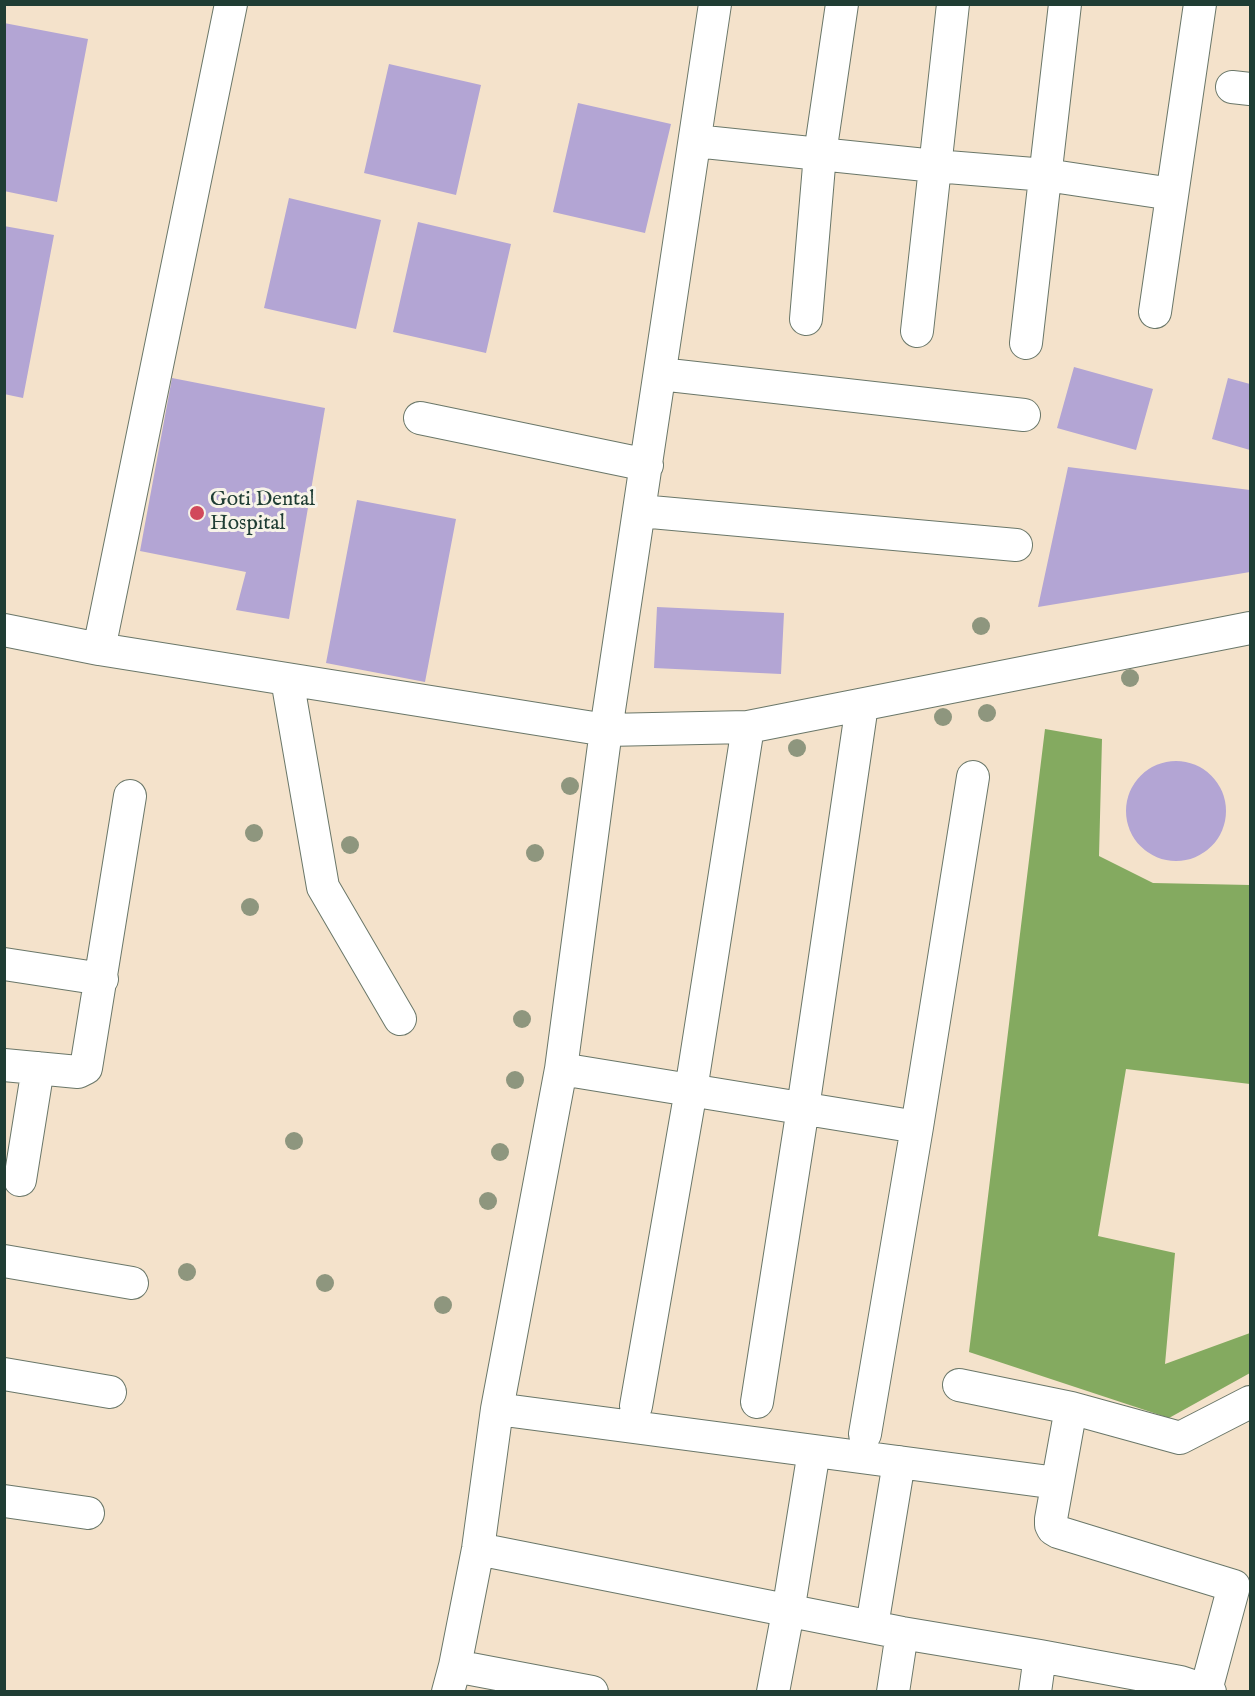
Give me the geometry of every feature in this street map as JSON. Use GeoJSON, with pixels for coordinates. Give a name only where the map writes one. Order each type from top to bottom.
{"type":"FeatureCollection","features":[{"type":"Feature","properties":{"kind":"street"},"geometry":{"type":"LineString","coordinates":[[99,649],[231,4]]}},
{"type":"Feature","properties":{"kind":"street"},"geometry":{"type":"LineString","coordinates":[[592,1692],[452,1679],[478,1549],[497,1409],[561,1069],[606,730],[715,4]]}},
{"type":"Feature","properties":{"kind":"street"},"geometry":{"type":"LineString","coordinates":[[806,319],[820,154],[842,4]]}},
{"type":"Feature","properties":{"kind":"street"},"geometry":{"type":"LineString","coordinates":[[917,331],[953,4]]}},
{"type":"Feature","properties":{"kind":"street"},"geometry":{"type":"LineString","coordinates":[[1026,343],[1065,4]]}},
{"type":"Feature","properties":{"kind":"street"},"geometry":{"type":"LineString","coordinates":[[1155,312],[1200,4]]}},
{"type":"Feature","properties":{"kind":"street"},"geometry":{"type":"LineString","coordinates":[[695,141],[1046,175],[1172,194]]}},
{"type":"Feature","properties":{"kind":"street"},"geometry":{"type":"LineString","coordinates":[[660,374],[1024,415]]}},
{"type":"Feature","properties":{"kind":"street"},"geometry":{"type":"LineString","coordinates":[[420,418],[647,465]]}},
{"type":"Feature","properties":{"kind":"street"},"geometry":{"type":"LineString","coordinates":[[640,511],[1016,545]]}},
{"type":"Feature","properties":{"kind":"street"},"geometry":{"type":"LineString","coordinates":[[4,630],[99,649],[606,730],[748,727],[1251,628]]}},
{"type":"Feature","properties":{"kind":"street"},"geometry":{"type":"LineString","coordinates":[[287,679],[323,887],[400,1019]]}},
{"type":"Feature","properties":{"kind":"street"},"geometry":{"type":"LineString","coordinates":[[757,1402],[803,1108],[861,705]]}},
{"type":"Feature","properties":{"kind":"street"},"geometry":{"type":"LineString","coordinates":[[636,1406],[691,1090],[748,727]]}},
{"type":"Feature","properties":{"kind":"street"},"geometry":{"type":"LineString","coordinates":[[865,1434],[973,777]]}},
{"type":"Feature","properties":{"kind":"street"},"geometry":{"type":"LineString","coordinates":[[4,1065],[78,1072],[86,1068],[130,796]]}},
{"type":"Feature","properties":{"kind":"street"},"geometry":{"type":"LineString","coordinates":[[4,964],[102,979]]}},
{"type":"Feature","properties":{"kind":"street"},"geometry":{"type":"LineString","coordinates":[[20,1180],[38,1068]]}},
{"type":"Feature","properties":{"kind":"street"},"geometry":{"type":"LineString","coordinates":[[561,1069],[917,1127]]}},
{"type":"Feature","properties":{"kind":"street"},"geometry":{"type":"LineString","coordinates":[[4,1261],[132,1283]]}},
{"type":"Feature","properties":{"kind":"street"},"geometry":{"type":"LineString","coordinates":[[4,1374],[110,1392]]}},
{"type":"Feature","properties":{"kind":"street"},"geometry":{"type":"LineString","coordinates":[[958,1385],[1071,1408],[1180,1438],[1251,1402]]}},
{"type":"Feature","properties":{"kind":"street"},"geometry":{"type":"LineString","coordinates":[[478,1549],[788,1612],[1040,1656],[1194,1689],[1234,1586],[1058,1532],[1051,1525],[1056,1483],[1071,1408]]}},
{"type":"Feature","properties":{"kind":"street"},"geometry":{"type":"LineString","coordinates":[[497,1409],[1056,1483]]}},
{"type":"Feature","properties":{"kind":"street"},"geometry":{"type":"LineString","coordinates":[[773,1692],[814,1451]]}},
{"type":"Feature","properties":{"kind":"street"},"geometry":{"type":"LineString","coordinates":[[872,1626],[899,1462]]}},
{"type":"Feature","properties":{"kind":"street"},"geometry":{"type":"LineString","coordinates":[[4,1501],[88,1513]]}},
{"type":"Feature","properties":{"kind":"street"},"geometry":{"type":"LineString","coordinates":[[893,1692],[902,1633]]}},
{"type":"Feature","properties":{"kind":"street"},"geometry":{"type":"LineString","coordinates":[[1035,1692],[1040,1656]]}},
{"type":"Feature","properties":{"kind":"green space"},"geometry":{"type":"Polygon","coordinates":[[[1045,729],[1102,739],[1099,856],[1153,883],[1250,885],[1250,1084],[1126,1069],[1098,1236],[1175,1253],[1165,1364],[1250,1333],[1250,1373],[1169,1418],[969,1352],[1045,729]]]}},
{"type":"Feature","properties":{"kind":"building"},"geometry":{"type":"Polygon","coordinates":[[[4,23],[88,39],[57,202],[4,191],[4,23]]]}},
{"type":"Feature","properties":{"kind":"building"},"geometry":{"type":"Polygon","coordinates":[[[389,64],[481,85],[456,195],[364,173],[389,64]]]}},
{"type":"Feature","properties":{"kind":"building"},"geometry":{"type":"Polygon","coordinates":[[[578,103],[671,124],[645,233],[553,212],[578,103]]]}},
{"type":"Feature","properties":{"kind":"building"},"geometry":{"type":"Polygon","coordinates":[[[289,198],[381,220],[356,329],[264,308],[289,198]]]}},
{"type":"Feature","properties":{"kind":"building"},"geometry":{"type":"Polygon","coordinates":[[[418,222],[511,244],[486,353],[393,332],[418,222]]]}},
{"type":"Feature","properties":{"kind":"building"},"geometry":{"type":"Polygon","coordinates":[[[4,226],[54,235],[23,398],[4,394],[4,226]]]}},
{"type":"Feature","properties":{"kind":"building"},"geometry":{"type":"Polygon","coordinates":[[[1074,367],[1153,389],[1136,450],[1057,428],[1074,367]]]}},
{"type":"Feature","properties":{"kind":"building"},"geometry":{"type":"Polygon","coordinates":[[[172,378],[325,408],[289,619],[236,610],[246,572],[140,551],[172,378]]]}},
{"type":"Feature","properties":{"kind":"building"},"geometry":{"type":"Polygon","coordinates":[[[1228,378],[1250,384],[1250,450],[1212,439],[1228,378]]]}},
{"type":"Feature","properties":{"kind":"building"},"geometry":{"type":"Polygon","coordinates":[[[1068,467],[1250,490],[1250,572],[1038,607],[1068,467]]]}},
{"type":"Feature","properties":{"kind":"building"},"geometry":{"type":"Polygon","coordinates":[[[357,500],[456,519],[425,682],[326,663],[357,500]]]}},
{"type":"Feature","properties":{"kind":"building"},"geometry":{"type":"Polygon","coordinates":[[[657,607],[784,613],[781,674],[654,668],[657,607]]]}},
{"type":"Feature","properties":{"kind":"building"},"geometry":{"type":"Polygon","coordinates":[[[1176,761],[1195,765],[1212,775],[1222,792],[1226,811],[1222,830],[1212,847],[1195,857],[1176,861],[1157,857],[1140,847],[1130,830],[1126,811],[1130,792],[1140,775],[1157,765],[1176,761]]]}},
{"type":"Feature","properties":{"kind":"place","name":"Goti Dental Hospital"},"geometry":{"type":"Point","coordinates":[197,513]}}]}
